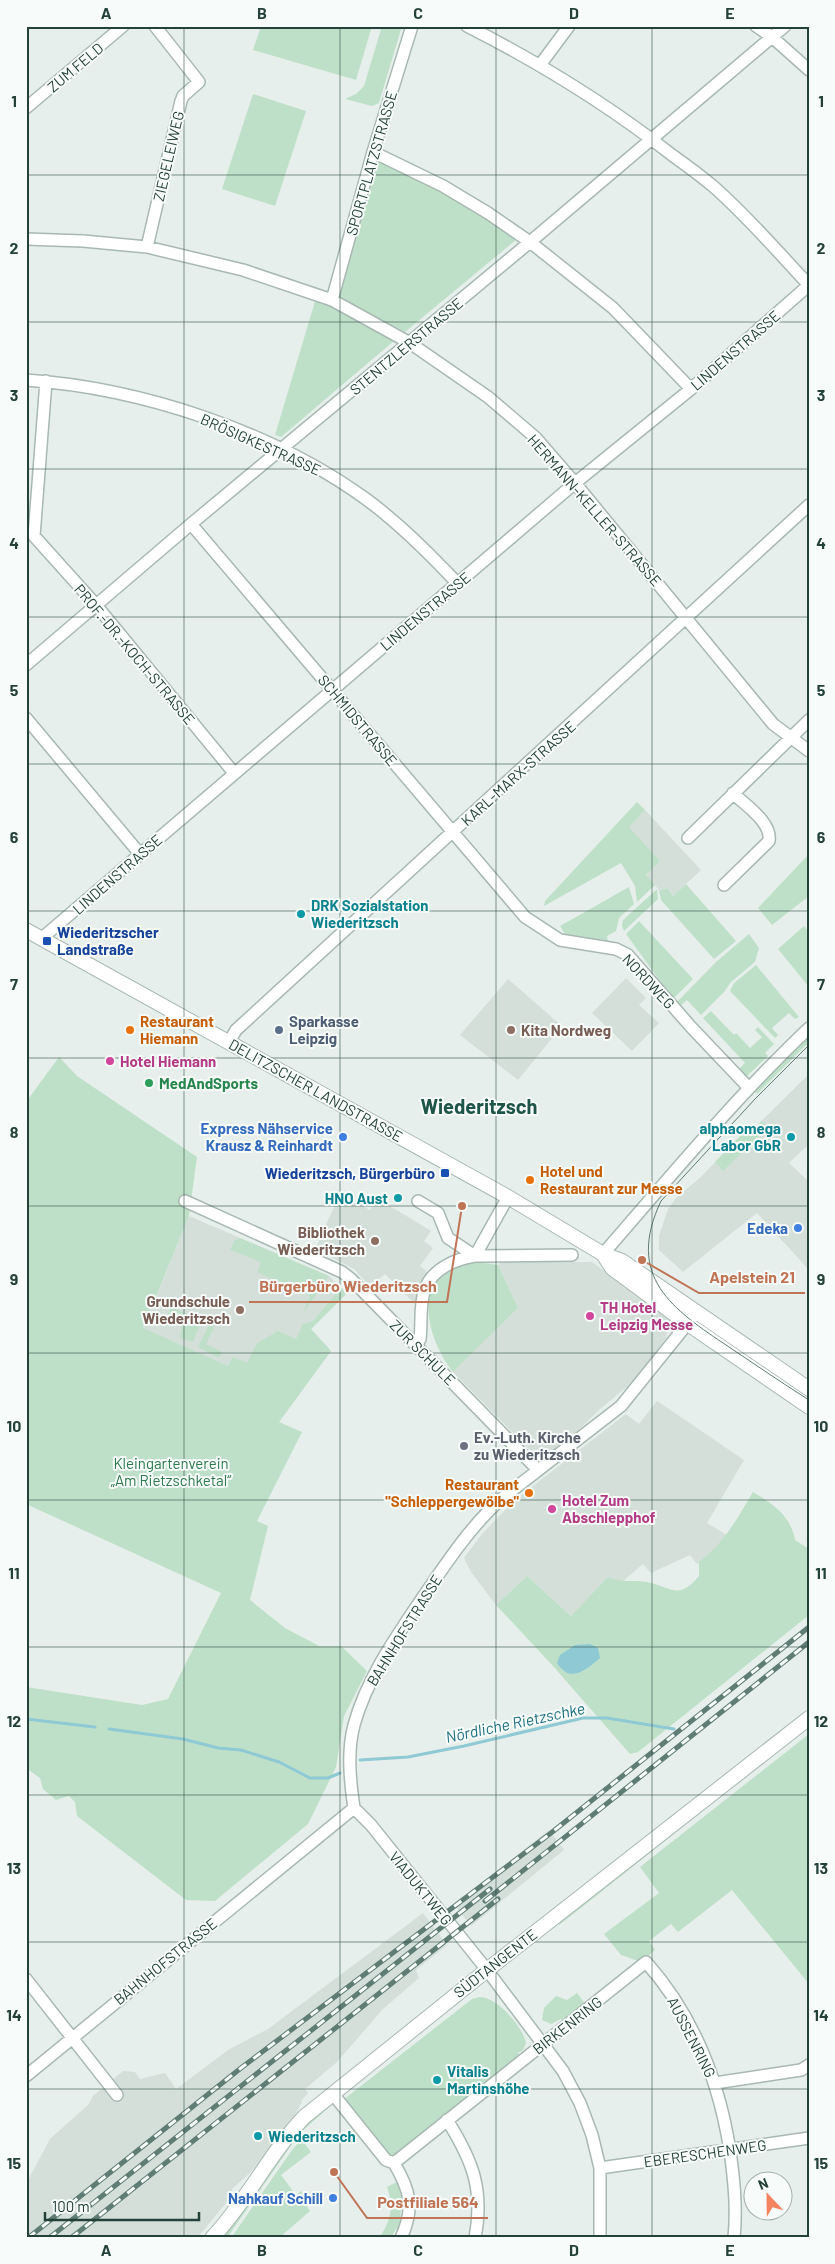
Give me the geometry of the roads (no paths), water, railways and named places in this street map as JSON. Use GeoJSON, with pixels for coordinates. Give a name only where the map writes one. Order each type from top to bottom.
{"type":"FeatureCollection","features":[{"type":"Feature","properties":{"kind":"street","name":"ZUM FELD"},"geometry":{"type":"LineString","coordinates":[[26,108],[123,26]]}},
{"type":"Feature","properties":{"kind":"street","name":"ZIEGELEIWEG"},"geometry":{"type":"LineString","coordinates":[[147,248],[181,101],[199,82],[155,26]]}},
{"type":"Feature","properties":{"kind":"street","name":"SPORTPLATZSTRASSE"},"geometry":{"type":"LineString","coordinates":[[332,300],[373,152],[412,26]]}},
{"type":"Feature","properties":{"kind":"street"},"geometry":{"type":"LineString","coordinates":[[467,26],[540,65],[602,103],[652,139],[713,187],[809,285]]}},
{"type":"Feature","properties":{"kind":"street"},"geometry":{"type":"LineString","coordinates":[[540,65],[569,26]]}},
{"type":"Feature","properties":{"kind":"street"},"geometry":{"type":"LineString","coordinates":[[756,26],[772,37],[809,70]]}},
{"type":"Feature","properties":{"kind":"street","name":"STENTZLERSTRASSE"},"geometry":{"type":"LineString","coordinates":[[26,665],[280,449],[410,343],[785,26]]}},
{"type":"Feature","properties":{"kind":"street"},"geometry":{"type":"LineString","coordinates":[[373,152],[443,186],[530,242],[613,308],[691,389]]}},
{"type":"Feature","properties":{"kind":"street","name":"HERMANN-KELLER-STRASSE"},"geometry":{"type":"LineString","coordinates":[[26,239],[83,241],[147,248],[243,270],[332,300],[410,343],[488,397],[536,438],[774,724],[809,751]]}},
{"type":"Feature","properties":{"kind":"street","name":"LINDENSTRASSE"},"geometry":{"type":"LineString","coordinates":[[42,938],[575,483],[691,389],[809,285]]}},
{"type":"Feature","properties":{"kind":"street","name":"BRÖSIGKESTRASSE"},"geometry":{"type":"LineString","coordinates":[[26,380],[46,381],[110,391],[164,404],[228,426],[280,449],[320,469],[366,499],[415,539],[458,584]]}},
{"type":"Feature","properties":{"kind":"street","name":"PROF.-DR.-KOCH-STRASSE"},"geometry":{"type":"LineString","coordinates":[[46,381],[30,536],[96,605],[234,773]]}},
{"type":"Feature","properties":{"kind":"street","name":"KARL-MARX-STRASSE"},"geometry":{"type":"LineString","coordinates":[[229,1042],[236,1030],[809,505]]}},
{"type":"Feature","properties":{"kind":"street","name":"SCHMIDSTRASSE"},"geometry":{"type":"LineString","coordinates":[[191,524],[525,917]]}},
{"type":"Feature","properties":{"kind":"street"},"geometry":{"type":"LineString","coordinates":[[26,718],[140,854]]}},
{"type":"Feature","properties":{"kind":"street"},"geometry":{"type":"LineString","coordinates":[[688,838],[809,720]]}},
{"type":"Feature","properties":{"kind":"street"},"geometry":{"type":"LineString","coordinates":[[724,885],[769,841],[770,833],[765,824],[733,793]]}},
{"type":"Feature","properties":{"kind":"street","name":"NORDWEG"},"geometry":{"type":"LineString","coordinates":[[525,917],[560,940],[616,949],[628,955],[691,1027],[749,1088]]}},
{"type":"Feature","properties":{"kind":"street","name":"DELITZSCHER LANDSTRASSE"},"geometry":{"type":"LineString","coordinates":[[26,930],[508,1197],[603,1254],[612,1268],[809,1389]]}},
{"type":"Feature","properties":{"kind":"street"},"geometry":{"type":"LineString","coordinates":[[603,1254],[686,1157],[749,1088],[809,1028]]}},
{"type":"Feature","properties":{"kind":"street"},"geometry":{"type":"LineString","coordinates":[[476,1256],[508,1197]]}},
{"type":"Feature","properties":{"kind":"street"},"geometry":{"type":"LineString","coordinates":[[418,1201],[438,1213],[448,1238],[476,1256]]}},
{"type":"Feature","properties":{"kind":"street","name":"ZUR SCHULE"},"geometry":{"type":"LineString","coordinates":[[185,1202],[342,1272],[538,1470]]}},
{"type":"Feature","properties":{"kind":"street"},"geometry":{"type":"LineString","coordinates":[[416,1346],[420,1340],[425,1289],[435,1274],[457,1259],[476,1256],[572,1255]]}},
{"type":"Feature","properties":{"kind":"street","name":"DELITZSCHER LANDSTRASSE"},"geometry":{"type":"LineString","coordinates":[[692,1318],[809,1407]]}},
{"type":"Feature","properties":{"kind":"street","name":"BAHNHOFSTRASSE"},"geometry":{"type":"LineString","coordinates":[[26,2076],[354,1808],[350,1773],[354,1725],[376,1670],[434,1581],[483,1515],[620,1406],[692,1318]]}},
{"type":"Feature","properties":{"kind":"street","name":"SÜDTANGENTE"},"geometry":{"type":"LineString","coordinates":[[212,2238],[292,2130],[304,2117],[487,1970],[804,1722]]}},
{"type":"Feature","properties":{"kind":"street","name":"VIADUKTWEG"},"geometry":{"type":"LineString","coordinates":[[354,1808],[371,1826],[487,1970],[563,2072],[580,2103],[592,2134],[600,2168],[600,2238]]}},
{"type":"Feature","properties":{"kind":"street","name":"BIRKENRING"},"geometry":{"type":"LineString","coordinates":[[394,2163],[646,1962]]}},
{"type":"Feature","properties":{"kind":"street","name":"AUSSENRING"},"geometry":{"type":"LineString","coordinates":[[646,1962],[664,1982],[681,2008],[702,2049],[715,2083],[724,2116],[730,2150],[736,2206],[734,2238]]}},
{"type":"Feature","properties":{"kind":"street"},"geometry":{"type":"LineString","coordinates":[[26,1979],[117,2095]]}},
{"type":"Feature","properties":{"kind":"street"},"geometry":{"type":"LineString","coordinates":[[715,2083],[801,2070],[809,2065]]}},
{"type":"Feature","properties":{"kind":"street"},"geometry":{"type":"LineString","coordinates":[[333,2094],[386,2160],[394,2163],[408,2189],[410,2205],[408,2223],[401,2238]]}},
{"type":"Feature","properties":{"kind":"street"},"geometry":{"type":"LineString","coordinates":[[447,2120],[464,2150],[477,2184],[479,2200],[475,2238]]}},
{"type":"Feature","properties":{"kind":"street","name":"EBERESCHENWEG"},"geometry":{"type":"LineString","coordinates":[[600,2168],[809,2138]]}},
{"type":"Feature","properties":{"kind":"water"},"geometry":{"type":"Polygon","coordinates":[[[590,1644],[598,1648],[600,1658],[584,1670],[573,1674],[567,1673],[557,1663],[560,1655],[575,1645],[590,1644]]]}},
{"type":"Feature","properties":{"kind":"waterway","name":"Nördliche Rietzschke"},"geometry":{"type":"LineString","coordinates":[[360,1760],[408,1757],[583,1718],[607,1718],[674,1729]]}},
{"type":"Feature","properties":{"kind":"waterway","name":"Nördliche Rietzschke"},"geometry":{"type":"LineString","coordinates":[[26,1719],[95,1727]]}},
{"type":"Feature","properties":{"kind":"waterway","name":"Nördliche Rietzschke"},"geometry":{"type":"LineString","coordinates":[[109,1729],[183,1739],[218,1748],[241,1750],[279,1762],[310,1778],[328,1778],[340,1773]]}},
{"type":"Feature","properties":{"kind":"tram line"},"geometry":{"type":"LineString","coordinates":[[809,1045],[755,1099],[661,1201],[651,1228],[648,1251],[652,1271],[660,1288],[689,1319],[809,1400]]}},
{"type":"Feature","properties":{"kind":"railway"},"geometry":{"type":"LineString","coordinates":[[28,2238],[241,2068],[551,1833],[809,1627]]}},
{"type":"Feature","properties":{"kind":"railway"},"geometry":{"type":"LineString","coordinates":[[485,1901],[809,1642]]}},
{"type":"Feature","properties":{"kind":"railway"},"geometry":{"type":"LineString","coordinates":[[49,2238],[490,1889]]}},
{"type":"Feature","properties":{"kind":"railway"},"geometry":{"type":"LineString","coordinates":[[71,2238],[498,1899]]}},
{"type":"Feature","properties":{"kind":"place","name":"DRK Sozialstation Wiederitzsch"},"geometry":{"type":"Point","coordinates":[301,914]}},
{"type":"Feature","properties":{"kind":"place","name":"Wiederitzscher Landstraße"},"geometry":{"type":"Point","coordinates":[47,941]}},
{"type":"Feature","properties":{"kind":"place","name":"Restaurant Hiemann"},"geometry":{"type":"Point","coordinates":[130,1030]}},
{"type":"Feature","properties":{"kind":"place","name":"Sparkasse Leipzig"},"geometry":{"type":"Point","coordinates":[279,1030]}},
{"type":"Feature","properties":{"kind":"place","name":"Kita Nordweg"},"geometry":{"type":"Point","coordinates":[511,1030]}},
{"type":"Feature","properties":{"kind":"place","name":"Hotel Hiemann"},"geometry":{"type":"Point","coordinates":[110,1061]}},
{"type":"Feature","properties":{"kind":"place","name":"MedAndSports"},"geometry":{"type":"Point","coordinates":[149,1083]}},
{"type":"Feature","properties":{"kind":"place","name":"Express Nähservice Krausz & Reinhardt"},"geometry":{"type":"Point","coordinates":[343,1137]}},
{"type":"Feature","properties":{"kind":"place","name":"alphaomega Labor GbR"},"geometry":{"type":"Point","coordinates":[791,1137]}},
{"type":"Feature","properties":{"kind":"place","name":"Wiederitzsch, Bürgerbüro"},"geometry":{"type":"Point","coordinates":[445,1173]}},
{"type":"Feature","properties":{"kind":"place","name":"Hotel und Restaurant zur Messe"},"geometry":{"type":"Point","coordinates":[530,1180]}},
{"type":"Feature","properties":{"kind":"place","name":"HNO Aust"},"geometry":{"type":"Point","coordinates":[398,1198]}},
{"type":"Feature","properties":{"kind":"place","name":"Bürgerbüro Wiederitzsch"},"geometry":{"type":"Point","coordinates":[462,1206]}},
{"type":"Feature","properties":{"kind":"place","name":"Edeka"},"geometry":{"type":"Point","coordinates":[798,1228]}},
{"type":"Feature","properties":{"kind":"place","name":"Bibliothek Wiederitzsch"},"geometry":{"type":"Point","coordinates":[375,1241]}},
{"type":"Feature","properties":{"kind":"place","name":"Apelstein 21"},"geometry":{"type":"Point","coordinates":[642,1260]}},
{"type":"Feature","properties":{"kind":"place","name":"Grundschule Wiederitzsch"},"geometry":{"type":"Point","coordinates":[240,1310]}},
{"type":"Feature","properties":{"kind":"place","name":"TH Hotel Leipzig Messe"},"geometry":{"type":"Point","coordinates":[590,1316]}},
{"type":"Feature","properties":{"kind":"place","name":"Ev.-Luth. Kirche zu Wiederitzsch"},"geometry":{"type":"Point","coordinates":[464,1446]}},
{"type":"Feature","properties":{"kind":"place","name":"Restaurant \"Schleppergewölbe\""},"geometry":{"type":"Point","coordinates":[529,1493]}},
{"type":"Feature","properties":{"kind":"place","name":"Hotel Zum Abschlepphof"},"geometry":{"type":"Point","coordinates":[552,1509]}},
{"type":"Feature","properties":{"kind":"place","name":"Vitalis Martinshöhe"},"geometry":{"type":"Point","coordinates":[437,2080]}},
{"type":"Feature","properties":{"kind":"place","name":"Wiederitzsch"},"geometry":{"type":"Point","coordinates":[258,2136]}},
{"type":"Feature","properties":{"kind":"place","name":"Postfiliale 564"},"geometry":{"type":"Point","coordinates":[334,2172]}},
{"type":"Feature","properties":{"kind":"place","name":"Nahkauf Schill"},"geometry":{"type":"Point","coordinates":[333,2198]}},
{"type":"Feature","properties":{"kind":"district","name":"Wiederitzsch"},"geometry":{"type":"Point","coordinates":[479,1106]}},
{"type":"Feature","properties":{"kind":"park label","name":"Kleingartenverein „Am Rietzschketal“"},"geometry":{"type":"Point","coordinates":[171,1472]}}]}
